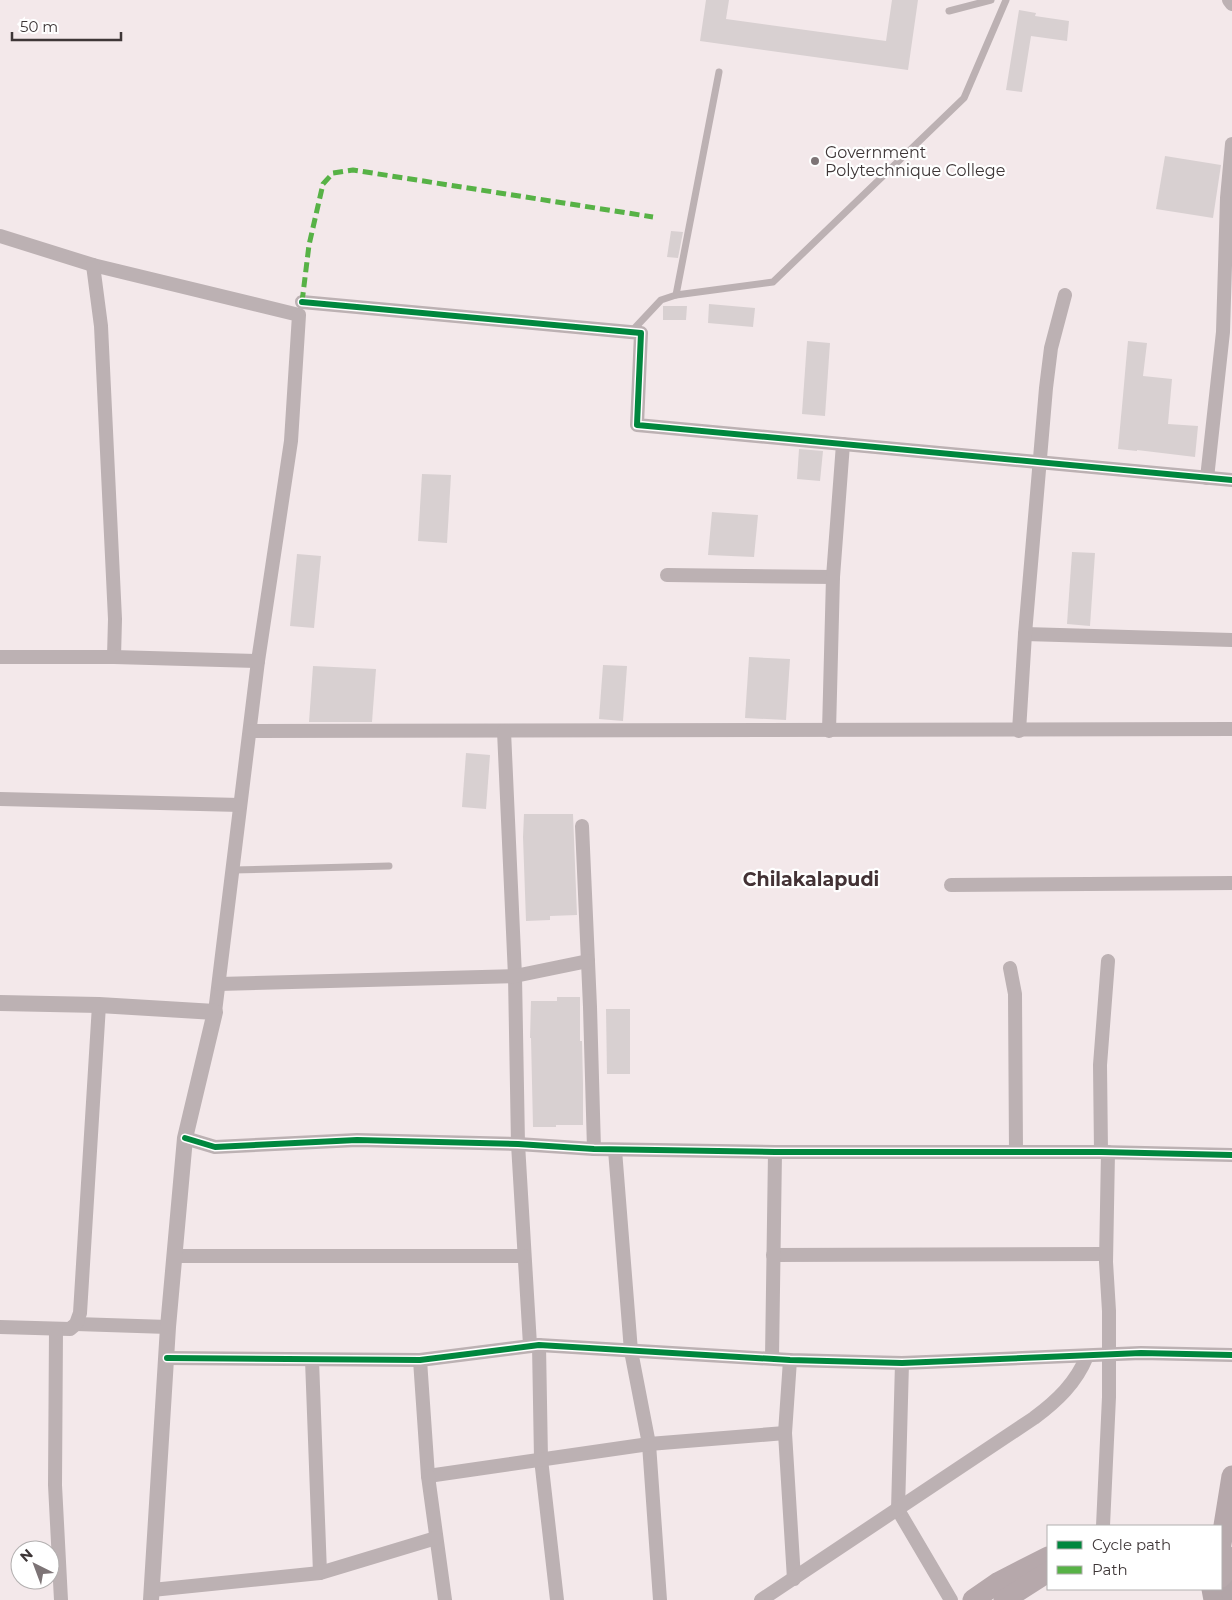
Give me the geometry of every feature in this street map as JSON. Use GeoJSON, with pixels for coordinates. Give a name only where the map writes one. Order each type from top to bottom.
{"type":"FeatureCollection","features":[{"type":"Feature","properties":{"kind":"main road"},"geometry":{"type":"LineString","coordinates":[[1228,1600],[1223,1567],[1232,1476]]}},
{"type":"Feature","properties":{"kind":"main road"},"geometry":{"type":"LineString","coordinates":[[1223,1567],[1232,1534]]}},
{"type":"Feature","properties":{"kind":"main road"},"geometry":{"type":"LineString","coordinates":[[973,1600],[999,1582],[1047,1558]]}},
{"type":"Feature","properties":{"kind":"main road"},"geometry":{"type":"LineString","coordinates":[[1004,1600],[1047,1573]]}},
{"type":"Feature","properties":{"kind":"street"},"geometry":{"type":"LineString","coordinates":[[1228,0],[1232,4]]}},
{"type":"Feature","properties":{"kind":"street"},"geometry":{"type":"LineString","coordinates":[[1207,478],[1228,320],[1227,198],[1232,147]]}},
{"type":"Feature","properties":{"kind":"street"},"geometry":{"type":"LineString","coordinates":[[0,236],[93,264],[299,315],[291,441],[258,661],[220,984],[216,1012],[184,1138],[168,1327],[151,1595],[320,1573],[436,1538]]}},
{"type":"Feature","properties":{"kind":"street"},"geometry":{"type":"LineString","coordinates":[[93,264],[101,326],[115,619],[114,657]]}},
{"type":"Feature","properties":{"kind":"street"},"geometry":{"type":"LineString","coordinates":[[1019,731],[1039,462],[1051,348],[1065,295]]}},
{"type":"Feature","properties":{"kind":"street"},"geometry":{"type":"LineString","coordinates":[[302,302],[641,333],[637,425],[1232,480]]}},
{"type":"Feature","properties":{"kind":"street"},"geometry":{"type":"LineString","coordinates":[[829,731],[833,578],[843,444]]}},
{"type":"Feature","properties":{"kind":"street"},"geometry":{"type":"LineString","coordinates":[[667,575],[833,578]]}},
{"type":"Feature","properties":{"kind":"street"},"geometry":{"type":"LineString","coordinates":[[1025,634],[1232,640]]}},
{"type":"Feature","properties":{"kind":"street"},"geometry":{"type":"LineString","coordinates":[[0,656],[258,661]]}},
{"type":"Feature","properties":{"kind":"street"},"geometry":{"type":"LineString","coordinates":[[250,731],[1019,731],[1232,729]]}},
{"type":"Feature","properties":{"kind":"street"},"geometry":{"type":"LineString","coordinates":[[504,731],[515,976],[518,1144],[524,1256],[534,1345],[541,1459],[557,1600]]}},
{"type":"Feature","properties":{"kind":"street"},"geometry":{"type":"LineString","coordinates":[[0,799],[240,805]]}},
{"type":"Feature","properties":{"kind":"street"},"geometry":{"type":"LineString","coordinates":[[582,826],[594,1150]]}},
{"type":"Feature","properties":{"kind":"street"},"geometry":{"type":"LineString","coordinates":[[951,885],[1232,883]]}},
{"type":"Feature","properties":{"kind":"street"},"geometry":{"type":"LineString","coordinates":[[220,984],[515,976],[588,961]]}},
{"type":"Feature","properties":{"kind":"street"},"geometry":{"type":"LineString","coordinates":[[1103,1525],[1110,1354],[1100,1065],[1108,961]]}},
{"type":"Feature","properties":{"kind":"street"},"geometry":{"type":"LineString","coordinates":[[1010,968],[1016,994],[1016,1152]]}},
{"type":"Feature","properties":{"kind":"street"},"geometry":{"type":"LineString","coordinates":[[0,1003],[99,1005],[216,1012]]}},
{"type":"Feature","properties":{"kind":"street"},"geometry":{"type":"LineString","coordinates":[[0,1328],[70,1329],[76,1324],[80,1313],[99,1005]]}},
{"type":"Feature","properties":{"kind":"street"},"geometry":{"type":"LineString","coordinates":[[184,1138],[215,1147],[357,1140],[518,1144],[594,1150],[1232,1154]]}},
{"type":"Feature","properties":{"kind":"street"},"geometry":{"type":"LineString","coordinates":[[615,1150],[631,1351],[649,1444],[660,1600]]}},
{"type":"Feature","properties":{"kind":"street"},"geometry":{"type":"LineString","coordinates":[[772,1358],[775,1152]]}},
{"type":"Feature","properties":{"kind":"street"},"geometry":{"type":"LineString","coordinates":[[773,1255],[1106,1254]]}},
{"type":"Feature","properties":{"kind":"street"},"geometry":{"type":"LineString","coordinates":[[174,1256],[524,1256]]}},
{"type":"Feature","properties":{"kind":"street"},"geometry":{"type":"LineString","coordinates":[[76,1324],[168,1327]]}},
{"type":"Feature","properties":{"kind":"street"},"geometry":{"type":"LineString","coordinates":[[56,1329],[55,1485],[60,1600]]}},
{"type":"Feature","properties":{"kind":"street"},"geometry":{"type":"LineString","coordinates":[[167,1358],[420,1360],[534,1345],[790,1360],[902,1363],[1141,1353],[1232,1355]]}},
{"type":"Feature","properties":{"kind":"street"},"geometry":{"type":"LineString","coordinates":[[761,1600],[1048,1408],[1069,1387],[1080,1371],[1086,1356]]}},
{"type":"Feature","properties":{"kind":"street"},"geometry":{"type":"LineString","coordinates":[[312,1360],[320,1573]]}},
{"type":"Feature","properties":{"kind":"street"},"geometry":{"type":"LineString","coordinates":[[420,1360],[428,1476],[445,1600]]}},
{"type":"Feature","properties":{"kind":"street"},"geometry":{"type":"LineString","coordinates":[[790,1360],[785,1432],[794,1579]]}},
{"type":"Feature","properties":{"kind":"street"},"geometry":{"type":"LineString","coordinates":[[902,1363],[898,1510],[951,1600]]}},
{"type":"Feature","properties":{"kind":"street"},"geometry":{"type":"LineString","coordinates":[[428,1476],[649,1444],[785,1432]]}},
{"type":"Feature","properties":{"kind":"lane"},"geometry":{"type":"LineString","coordinates":[[949,11],[991,0]]}},
{"type":"Feature","properties":{"kind":"lane"},"geometry":{"type":"LineString","coordinates":[[631,332],[661,300],[676,295],[773,282],[964,98],[1006,0]]}},
{"type":"Feature","properties":{"kind":"lane"},"geometry":{"type":"LineString","coordinates":[[676,295],[719,72]]}},
{"type":"Feature","properties":{"kind":"lane"},"geometry":{"type":"LineString","coordinates":[[233,870],[389,866]]}},
{"type":"Feature","properties":{"kind":"building"},"geometry":{"type":"Polygon","coordinates":[[[706,0],[729,0],[726,19],[886,41],[892,0],[918,0],[908,70],[700,41],[706,0]]]}},
{"type":"Feature","properties":{"kind":"building"},"geometry":{"type":"Polygon","coordinates":[[[1019,10],[1036,13],[1035,16],[1069,21],[1067,41],[1031,36],[1022,92],[1006,90],[1019,10]]]}},
{"type":"Feature","properties":{"kind":"building"},"geometry":{"type":"Polygon","coordinates":[[[1165,156],[1221,165],[1213,218],[1156,209],[1165,156]]]}},
{"type":"Feature","properties":{"kind":"building"},"geometry":{"type":"Polygon","coordinates":[[[671,231],[683,232],[678,258],[667,257],[671,231]]]}},
{"type":"Feature","properties":{"kind":"building"},"geometry":{"type":"Polygon","coordinates":[[[709,304],[755,308],[753,327],[708,323],[709,304]]]}},
{"type":"Feature","properties":{"kind":"building"},"geometry":{"type":"Polygon","coordinates":[[[663,306],[687,306],[686,320],[663,320],[663,306]]]}},
{"type":"Feature","properties":{"kind":"building"},"geometry":{"type":"Polygon","coordinates":[[[807,341],[830,343],[825,416],[802,414],[807,341]]]}},
{"type":"Feature","properties":{"kind":"building"},"geometry":{"type":"Polygon","coordinates":[[[1128,341],[1147,343],[1143,376],[1172,379],[1168,424],[1198,426],[1195,457],[1118,449],[1128,341]]]}},
{"type":"Feature","properties":{"kind":"building"},"geometry":{"type":"Polygon","coordinates":[[[799,449],[823,451],[820,481],[797,479],[799,449]]]}},
{"type":"Feature","properties":{"kind":"building"},"geometry":{"type":"Polygon","coordinates":[[[422,474],[451,475],[447,543],[418,541],[422,474]]]}},
{"type":"Feature","properties":{"kind":"building"},"geometry":{"type":"Polygon","coordinates":[[[712,512],[758,515],[754,557],[708,555],[712,512]]]}},
{"type":"Feature","properties":{"kind":"building"},"geometry":{"type":"Polygon","coordinates":[[[1072,552],[1095,553],[1090,626],[1067,624],[1072,552]]]}},
{"type":"Feature","properties":{"kind":"building"},"geometry":{"type":"Polygon","coordinates":[[[297,554],[321,556],[314,628],[290,626],[297,554]]]}},
{"type":"Feature","properties":{"kind":"building"},"geometry":{"type":"Polygon","coordinates":[[[749,657],[790,659],[786,720],[745,718],[749,657]]]}},
{"type":"Feature","properties":{"kind":"building"},"geometry":{"type":"Polygon","coordinates":[[[603,665],[627,666],[623,721],[599,719],[603,665]]]}},
{"type":"Feature","properties":{"kind":"building"},"geometry":{"type":"Polygon","coordinates":[[[313,666],[376,669],[372,722],[309,722],[313,666]]]}},
{"type":"Feature","properties":{"kind":"building"},"geometry":{"type":"Polygon","coordinates":[[[466,753],[490,755],[486,809],[462,807],[466,753]]]}},
{"type":"Feature","properties":{"kind":"building"},"geometry":{"type":"Polygon","coordinates":[[[524,814],[573,814],[577,915],[550,916],[550,920],[526,921],[524,814]]]}},
{"type":"Feature","properties":{"kind":"building"},"geometry":{"type":"Polygon","coordinates":[[[557,997],[580,997],[583,1125],[533,1127],[530,1038],[531,1001],[557,1001],[557,997]]]}},
{"type":"Feature","properties":{"kind":"building"},"geometry":{"type":"Polygon","coordinates":[[[606,1009],[630,1009],[630,1074],[607,1074],[606,1009]]]}},
{"type":"Feature","properties":{"kind":"marked path"},"geometry":{"type":"LineString","coordinates":[[302,302],[309,245],[323,184],[333,173],[353,170],[653,217]]}},
{"type":"Feature","properties":{"kind":"cycle path"},"geometry":{"type":"LineString","coordinates":[[302,302],[641,333],[637,425],[1232,480]]}},
{"type":"Feature","properties":{"kind":"cycle path"},"geometry":{"type":"LineString","coordinates":[[185,1138],[215,1147],[357,1140],[518,1144],[594,1149],[775,1152],[1101,1152],[1232,1155]]}},
{"type":"Feature","properties":{"kind":"cycle path"},"geometry":{"type":"LineString","coordinates":[[167,1358],[420,1360],[539,1345],[790,1360],[902,1363],[1141,1353],[1232,1355]]}},
{"type":"Feature","properties":{"kind":"place","name":"Government Polytechnique College"},"geometry":{"type":"Point","coordinates":[815,161]}},
{"type":"Feature","properties":{"kind":"district","name":"Chilakalapudi"},"geometry":{"type":"Point","coordinates":[811,879]}}]}
